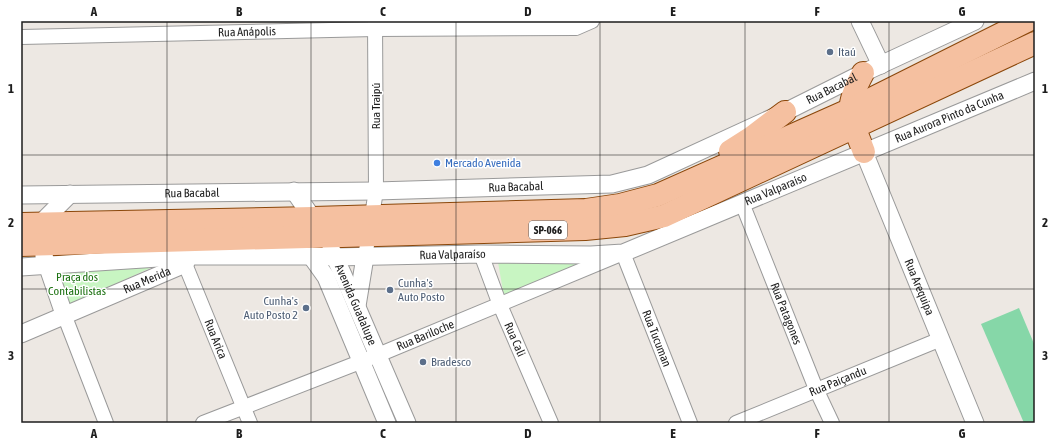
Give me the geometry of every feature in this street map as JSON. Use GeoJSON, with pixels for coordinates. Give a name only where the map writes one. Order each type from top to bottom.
{"type":"FeatureCollection","features":[{"type":"Feature","properties":{"kind":"main road","name":"SP-066"},"geometry":{"type":"LineString","coordinates":[[31,223],[318,227],[369,236],[585,229],[625,225],[664,216],[852,119],[1027,21]]}},
{"type":"Feature","properties":{"kind":"main road","name":"SP-066"},"geometry":{"type":"LineString","coordinates":[[369,236],[586,210],[620,205],[658,195],[852,119],[1035,43]]}},
{"type":"Feature","properties":{"kind":"main road"},"geometry":{"type":"LineString","coordinates":[[864,152],[852,119],[853,92],[872,69]]}},
{"type":"Feature","properties":{"kind":"main road"},"geometry":{"type":"LineString","coordinates":[[658,195],[752,137],[785,112]]}},
{"type":"Feature","properties":{"kind":"main road","name":"SP-066"},"geometry":{"type":"LineString","coordinates":[[31,245],[318,227]]}},
{"type":"Feature","properties":{"kind":"street","name":"Rua Anápolis"},"geometry":{"type":"LineString","coordinates":[[21,38],[375,25],[576,28],[592,21]]}},
{"type":"Feature","properties":{"kind":"street"},"geometry":{"type":"LineString","coordinates":[[860,21],[872,69]]}},
{"type":"Feature","properties":{"kind":"street","name":"Rua Bacabal"},"geometry":{"type":"LineString","coordinates":[[21,196],[70,194],[376,191],[612,184],[648,175],[785,112],[872,69],[975,21]]}},
{"type":"Feature","properties":{"kind":"street","name":"Rua Traipú"},"geometry":{"type":"LineString","coordinates":[[375,25],[376,191]]}},
{"type":"Feature","properties":{"kind":"street","name":"Rua Aurora Pinto da Cunha"},"geometry":{"type":"LineString","coordinates":[[864,152],[1035,81]]}},
{"type":"Feature","properties":{"kind":"street","name":"Rua Valparaíso"},"geometry":{"type":"LineString","coordinates":[[21,267],[310,256],[334,257],[369,236],[481,254],[591,255],[623,253],[864,152]]}},
{"type":"Feature","properties":{"kind":"street","name":"Rua Arequipa"},"geometry":{"type":"LineString","coordinates":[[864,152],[975,423]]}},
{"type":"Feature","properties":{"kind":"street","name":"Avenida Guadalupe"},"geometry":{"type":"LineString","coordinates":[[294,191],[318,227],[334,257],[407,423]]}},
{"type":"Feature","properties":{"kind":"street"},"geometry":{"type":"LineString","coordinates":[[356,306],[376,191]]}},
{"type":"Feature","properties":{"kind":"street"},"geometry":{"type":"LineString","coordinates":[[70,194],[31,223],[31,245],[46,266],[106,423]]}},
{"type":"Feature","properties":{"kind":"street","name":"Rua Patagones"},"geometry":{"type":"LineString","coordinates":[[742,203],[816,389],[832,423]]}},
{"type":"Feature","properties":{"kind":"street","name":"Rua Bariloche"},"geometry":{"type":"LineString","coordinates":[[203,423],[378,355],[623,253]]}},
{"type":"Feature","properties":{"kind":"street","name":"Rua Tucuman"},"geometry":{"type":"LineString","coordinates":[[623,253],[690,423]]}},
{"type":"Feature","properties":{"kind":"street","name":"Rua Cali"},"geometry":{"type":"LineString","coordinates":[[481,254],[500,305],[551,423]]}},
{"type":"Feature","properties":{"kind":"street","name":"Avenida Guadalupe"},"geometry":{"type":"LineString","coordinates":[[310,256],[326,277],[387,423]]}},
{"type":"Feature","properties":{"kind":"street","name":"Rua Merida"},"geometry":{"type":"LineString","coordinates":[[21,334],[65,316],[187,260]]}},
{"type":"Feature","properties":{"kind":"street","name":"Rua Arica"},"geometry":{"type":"LineString","coordinates":[[187,260],[250,423]]}},
{"type":"Feature","properties":{"kind":"street","name":"Rua Paiçandu"},"geometry":{"type":"LineString","coordinates":[[736,423],[941,339]]}},
{"type":"Feature","properties":{"kind":"green space"},"geometry":{"type":"Polygon","coordinates":[[[599,260],[504,297],[498,262],[599,260]]]}},
{"type":"Feature","properties":{"kind":"green space","name":"Praça dos Contabilistas"},"geometry":{"type":"Polygon","coordinates":[[[159,264],[69,305],[55,269],[159,264]]]}},
{"type":"Feature","properties":{"kind":"green space"},"geometry":{"type":"Polygon","coordinates":[[[1019,308],[1035,346],[1035,423],[1024,423],[981,324],[1019,308]]]}},
{"type":"Feature","properties":{"kind":"place","name":"Itaú"},"geometry":{"type":"Point","coordinates":[830,52]}},
{"type":"Feature","properties":{"kind":"place","name":"Mercado Avenida"},"geometry":{"type":"Point","coordinates":[437,163]}},
{"type":"Feature","properties":{"kind":"place","name":"Cunha's Auto Posto"},"geometry":{"type":"Point","coordinates":[390,290]}},
{"type":"Feature","properties":{"kind":"place","name":"Cunha's Auto Posto 2"},"geometry":{"type":"Point","coordinates":[306,308]}},
{"type":"Feature","properties":{"kind":"place","name":"Bradesco"},"geometry":{"type":"Point","coordinates":[423,362]}}]}
